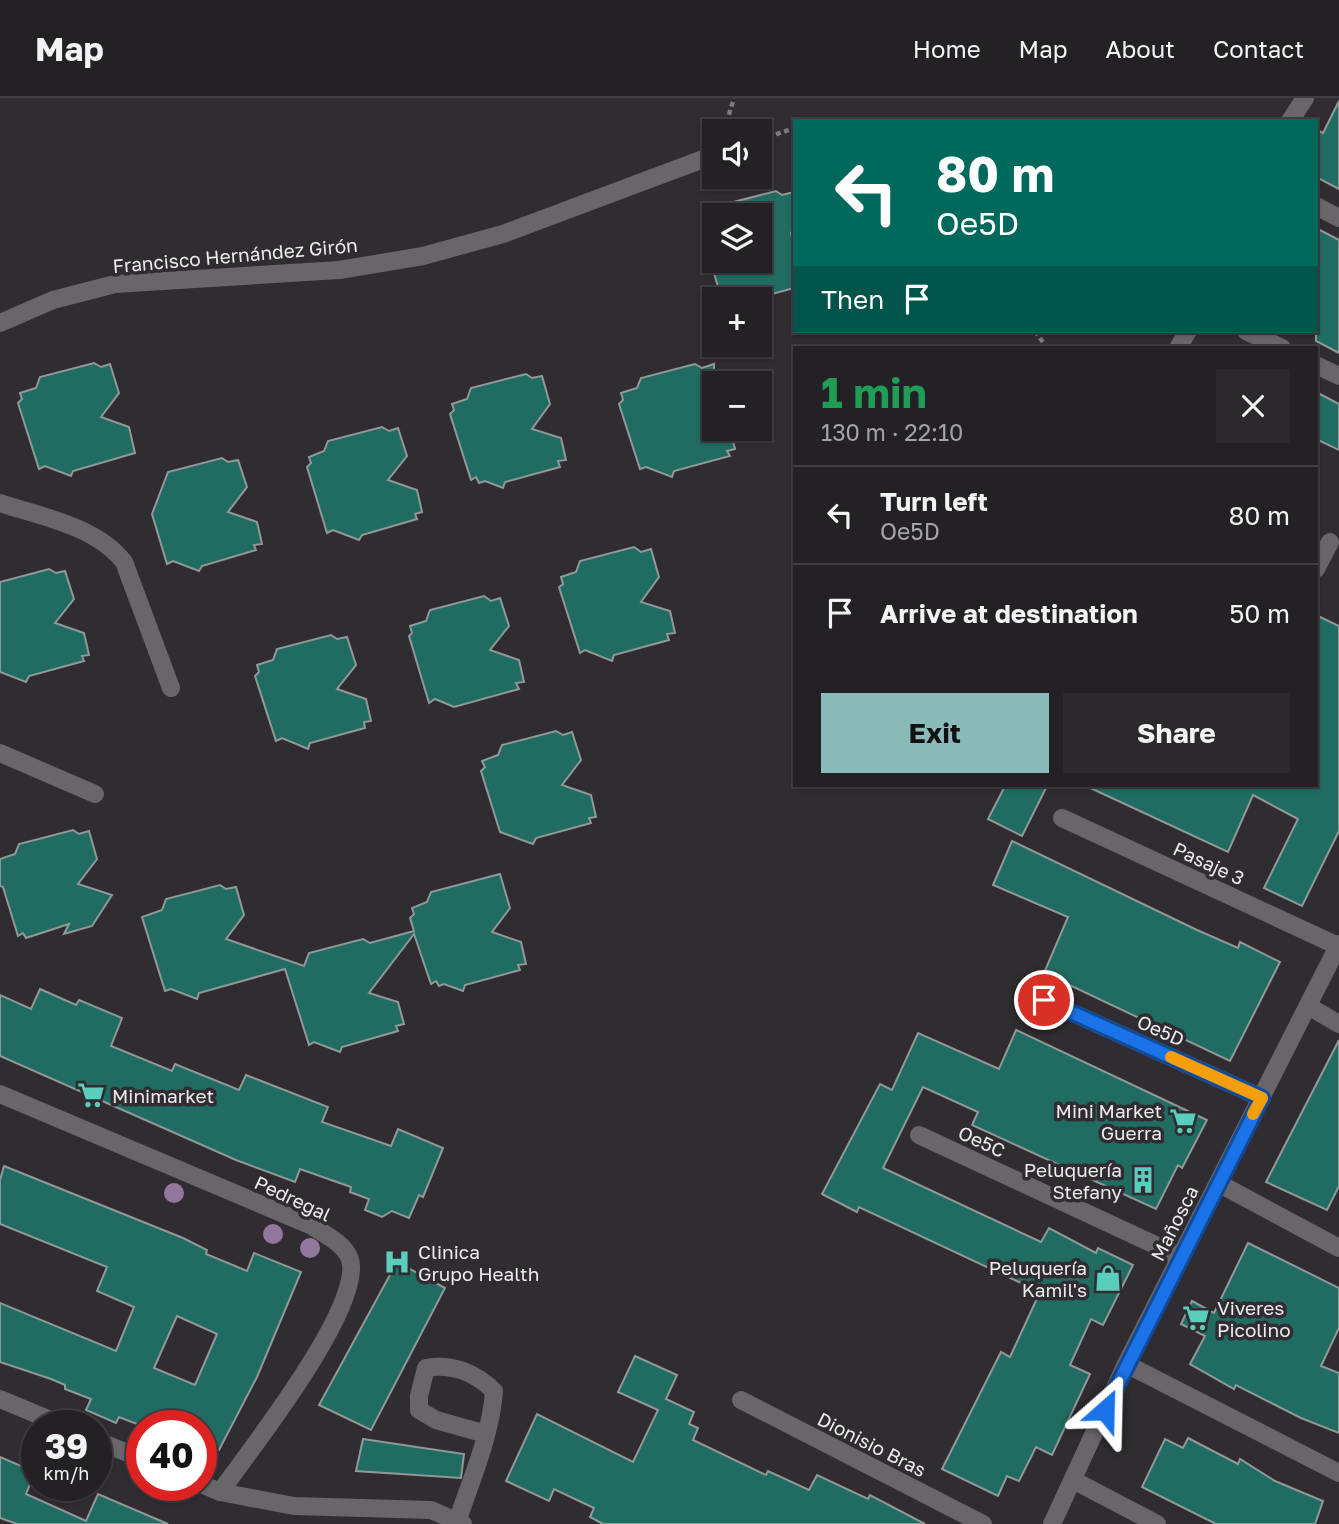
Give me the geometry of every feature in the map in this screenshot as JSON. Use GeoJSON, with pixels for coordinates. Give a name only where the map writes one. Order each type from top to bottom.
{"type":"FeatureCollection","features":[{"type":"Feature","properties":{"kind":"street"},"geometry":{"type":"LineString","coordinates":[[1291,119],[1305,98]]}},
{"type":"Feature","properties":{"kind":"street","name":"Francisco Hernández Girón"},"geometry":{"type":"LineString","coordinates":[[0,323],[53,300],[115,284],[340,270],[423,256],[503,233],[702,159]]}},
{"type":"Feature","properties":{"kind":"street"},"geometry":{"type":"LineString","coordinates":[[1318,207],[1339,218]]}},
{"type":"Feature","properties":{"kind":"street"},"geometry":{"type":"LineString","coordinates":[[1250,333],[1278,346]]}},
{"type":"Feature","properties":{"kind":"street"},"geometry":{"type":"LineString","coordinates":[[1318,366],[1339,376]]}},
{"type":"Feature","properties":{"kind":"street"},"geometry":{"type":"LineString","coordinates":[[0,503],[90,535],[112,547],[124,562],[171,688]]}},
{"type":"Feature","properties":{"kind":"street"},"geometry":{"type":"LineString","coordinates":[[1318,564],[1328,541]]}},
{"type":"Feature","properties":{"kind":"street"},"geometry":{"type":"LineString","coordinates":[[0,753],[95,794]]}},
{"type":"Feature","properties":{"kind":"street","name":"Pasaje 3"},"geometry":{"type":"LineString","coordinates":[[1062,818],[1339,945]]}},
{"type":"Feature","properties":{"kind":"street","name":"Mañosca"},"geometry":{"type":"LineString","coordinates":[[1052,1524],[1126,1364],[1339,945]]}},
{"type":"Feature","properties":{"kind":"street","name":"Oe5D"},"geometry":{"type":"LineString","coordinates":[[1044,1000],[1262,1098]]}},
{"type":"Feature","properties":{"kind":"street"},"geometry":{"type":"LineString","coordinates":[[1308,1006],[1339,1024]]}},
{"type":"Feature","properties":{"kind":"street","name":"Pedregal"},"geometry":{"type":"LineString","coordinates":[[0,1094],[312,1226],[337,1243],[349,1257],[351,1271],[346,1298],[329,1335],[220,1492]]}},
{"type":"Feature","properties":{"kind":"street","name":"Oe5C"},"geometry":{"type":"LineString","coordinates":[[919,1135],[1181,1256]]}},
{"type":"Feature","properties":{"kind":"street"},"geometry":{"type":"LineString","coordinates":[[1218,1183],[1339,1248]]}},
{"type":"Feature","properties":{"kind":"street"},"geometry":{"type":"LineString","coordinates":[[1126,1364],[1339,1473]]}},
{"type":"Feature","properties":{"kind":"street"},"geometry":{"type":"LineString","coordinates":[[217,1491],[294,1506],[431,1510],[460,1523],[493,1409],[494,1391],[484,1381],[461,1369],[438,1365],[426,1368],[419,1396],[419,1410],[436,1420],[485,1434]]}},
{"type":"Feature","properties":{"kind":"street"},"geometry":{"type":"LineString","coordinates":[[0,1399],[26,1410]]}},
{"type":"Feature","properties":{"kind":"street","name":"Dionisio Bras"},"geometry":{"type":"LineString","coordinates":[[741,1401],[983,1524]]}},
{"type":"Feature","properties":{"kind":"street"},"geometry":{"type":"LineString","coordinates":[[1073,1480],[1157,1524]]}},
{"type":"Feature","properties":{"kind":"path"},"geometry":{"type":"LineString","coordinates":[[728,119],[734,98]]}},
{"type":"Feature","properties":{"kind":"path"},"geometry":{"type":"LineString","coordinates":[[772,136],[793,128]]}},
{"type":"Feature","properties":{"kind":"building"},"geometry":{"type":"Polygon","coordinates":[[[1339,101],[1339,189],[1318,178],[1318,130],[1323,133],[1339,101]]]}},
{"type":"Feature","properties":{"kind":"building"},"geometry":{"type":"Polygon","coordinates":[[[776,191],[782,195],[793,192],[793,288],[772,294],[772,287],[718,287],[714,273],[772,273],[772,203],[730,203],[776,191]]]}},
{"type":"Feature","properties":{"kind":"building"},"geometry":{"type":"Polygon","coordinates":[[[1318,229],[1339,240],[1339,353],[1316,341],[1318,229]]]}},
{"type":"Feature","properties":{"kind":"building"},"geometry":{"type":"Polygon","coordinates":[[[94,363],[101,367],[110,364],[119,393],[101,417],[129,427],[135,453],[73,471],[71,476],[45,466],[39,469],[18,403],[22,399],[20,393],[36,388],[40,377],[94,363]]]}},
{"type":"Feature","properties":{"kind":"building"},"geometry":{"type":"Polygon","coordinates":[[[695,364],[702,368],[714,364],[714,371],[702,371],[702,441],[733,441],[735,449],[727,451],[730,456],[674,471],[672,477],[646,467],[640,469],[619,404],[623,400],[621,393],[637,388],[641,378],[695,364]]]}},
{"type":"Feature","properties":{"kind":"building"},"geometry":{"type":"Polygon","coordinates":[[[526,374],[532,378],[542,376],[550,404],[532,429],[561,438],[566,460],[558,461],[560,467],[505,482],[503,488],[485,481],[479,483],[476,477],[471,480],[450,414],[454,410],[452,404],[467,399],[471,388],[526,374]]]}},
{"type":"Feature","properties":{"kind":"building"},"geometry":{"type":"Polygon","coordinates":[[[1318,393],[1339,404],[1339,450],[1318,440],[1318,393]]]}},
{"type":"Feature","properties":{"kind":"building"},"geometry":{"type":"Polygon","coordinates":[[[382,427],[389,431],[398,428],[407,456],[388,480],[417,490],[422,512],[415,514],[417,519],[362,535],[359,540],[333,530],[327,533],[307,467],[311,463],[309,457],[324,451],[328,441],[382,427]]]}},
{"type":"Feature","properties":{"kind":"building"},"geometry":{"type":"Polygon","coordinates":[[[222,458],[228,462],[238,460],[247,487],[228,512],[257,522],[262,544],[254,545],[256,550],[202,566],[199,571],[173,561],[167,564],[152,514],[168,472],[222,458]]]}},
{"type":"Feature","properties":{"kind":"building"},"geometry":{"type":"Polygon","coordinates":[[[634,547],[641,552],[651,549],[659,577],[641,602],[670,611],[675,633],[667,634],[669,640],[614,655],[612,661],[585,650],[580,653],[559,587],[563,584],[561,577],[576,572],[580,561],[634,547]]]}},
{"type":"Feature","properties":{"kind":"building"},"geometry":{"type":"Polygon","coordinates":[[[49,569],[56,573],[65,571],[74,599],[55,623],[84,633],[89,655],[82,656],[84,661],[29,676],[26,682],[0,672],[0,582],[49,569]]]}},
{"type":"Feature","properties":{"kind":"building"},"geometry":{"type":"Polygon","coordinates":[[[484,596],[491,601],[500,598],[509,626],[490,650],[519,660],[524,682],[516,683],[519,689],[454,707],[435,699],[429,703],[409,636],[412,633],[410,626],[426,621],[430,610],[484,596]]]}},
{"type":"Feature","properties":{"kind":"building"},"geometry":{"type":"Polygon","coordinates":[[[1318,616],[1339,626],[1339,831],[1302,906],[1264,888],[1298,819],[1253,795],[1228,852],[1088,787],[1318,787],[1318,616]]]}},
{"type":"Feature","properties":{"kind":"building"},"geometry":{"type":"Polygon","coordinates":[[[331,635],[337,639],[347,637],[356,665],[337,689],[366,699],[371,721],[364,722],[365,728],[310,743],[308,749],[282,738],[276,741],[255,676],[259,672],[257,665],[273,660],[277,649],[331,635]]]}},
{"type":"Feature","properties":{"kind":"building"},"geometry":{"type":"Polygon","coordinates":[[[556,731],[563,735],[572,732],[581,760],[562,785],[591,795],[596,817],[589,818],[591,823],[536,838],[533,844],[500,832],[481,771],[485,767],[482,761],[498,755],[502,745],[556,731]]]}},
{"type":"Feature","properties":{"kind":"building"},"geometry":{"type":"Polygon","coordinates":[[[1004,787],[1046,787],[1022,836],[988,819],[1004,787]]]}},
{"type":"Feature","properties":{"kind":"building"},"geometry":{"type":"Polygon","coordinates":[[[73,830],[79,834],[89,831],[97,859],[78,884],[112,895],[92,926],[64,934],[69,924],[26,938],[23,933],[18,936],[3,887],[0,886],[0,859],[15,854],[19,844],[73,830]]]}},
{"type":"Feature","properties":{"kind":"building"},"geometry":{"type":"Polygon","coordinates":[[[1012,841],[1197,930],[1238,948],[1240,942],[1280,962],[1230,1061],[1044,973],[1068,917],[993,885],[1012,841]]]}},
{"type":"Feature","properties":{"kind":"building"},"geometry":{"type":"Polygon","coordinates":[[[500,874],[510,908],[492,932],[521,942],[526,964],[518,965],[520,970],[465,985],[463,991],[444,984],[439,986],[436,981],[431,984],[414,934],[369,993],[398,1002],[404,1024],[396,1026],[398,1031],[342,1047],[340,1052],[314,1042],[309,1045],[285,969],[199,993],[197,999],[171,989],[165,991],[142,917],[162,910],[166,899],[220,885],[226,889],[236,887],[244,915],[226,939],[304,966],[309,953],[363,939],[370,943],[414,931],[410,918],[414,914],[412,908],[427,902],[431,892],[500,874]]]}},
{"type":"Feature","properties":{"kind":"building"},"geometry":{"type":"Polygon","coordinates":[[[40,989],[76,1005],[79,1000],[122,1018],[111,1046],[172,1071],[175,1064],[239,1090],[246,1075],[328,1107],[322,1122],[391,1146],[398,1129],[443,1148],[423,1197],[419,1195],[409,1218],[392,1211],[382,1217],[365,1210],[369,1199],[350,1192],[351,1187],[300,1169],[295,1182],[236,1160],[0,1056],[0,995],[31,1009],[40,989]]]}},
{"type":"Feature","properties":{"kind":"building"},"geometry":{"type":"Polygon","coordinates":[[[1016,1030],[1207,1120],[1182,1168],[1178,1165],[1156,1209],[972,1125],[978,1112],[923,1087],[883,1168],[1041,1242],[1049,1228],[1096,1253],[1098,1248],[1133,1265],[1103,1325],[1091,1319],[1070,1365],[1090,1374],[1052,1455],[1036,1447],[1019,1481],[1007,1476],[998,1496],[942,1469],[1001,1352],[1010,1357],[1040,1292],[859,1207],[857,1212],[822,1194],[880,1084],[892,1090],[918,1033],[999,1069],[1016,1030]]]}},
{"type":"Feature","properties":{"kind":"building"},"geometry":{"type":"Polygon","coordinates":[[[1339,1040],[1339,1186],[1327,1210],[1266,1182],[1339,1040]]]}},
{"type":"Feature","properties":{"kind":"building"},"geometry":{"type":"Polygon","coordinates":[[[4,1166],[183,1238],[207,1250],[206,1254],[247,1271],[254,1253],[301,1272],[257,1377],[219,1450],[217,1410],[126,1410],[126,1420],[119,1417],[116,1423],[112,1421],[112,1410],[86,1410],[91,1399],[65,1389],[65,1385],[0,1362],[0,1303],[116,1351],[134,1307],[97,1291],[107,1267],[0,1224],[0,1180],[4,1166]],[[177,1316],[154,1368],[195,1385],[217,1334],[177,1316]]]}},
{"type":"Feature","properties":{"kind":"building"},"geometry":{"type":"Polygon","coordinates":[[[1248,1243],[1339,1288],[1339,1328],[1321,1366],[1339,1373],[1339,1433],[1301,1418],[1236,1385],[1234,1389],[1190,1364],[1205,1336],[1181,1324],[1192,1301],[1214,1313],[1248,1243]]]}},
{"type":"Feature","properties":{"kind":"building"},"geometry":{"type":"Polygon","coordinates":[[[397,1262],[445,1288],[371,1430],[319,1405],[397,1262]]]}},
{"type":"Feature","properties":{"kind":"building"},"geometry":{"type":"Polygon","coordinates":[[[635,1356],[677,1375],[666,1399],[694,1412],[689,1424],[698,1428],[693,1440],[766,1475],[768,1471],[809,1490],[817,1475],[868,1499],[870,1495],[925,1524],[603,1524],[590,1517],[594,1508],[554,1489],[549,1501],[506,1481],[537,1414],[633,1462],[658,1410],[618,1392],[635,1356]]]}},
{"type":"Feature","properties":{"kind":"building"},"geometry":{"type":"Polygon","coordinates":[[[1188,1438],[1238,1464],[1240,1459],[1275,1481],[1323,1501],[1315,1524],[1216,1524],[1142,1487],[1165,1439],[1183,1448],[1188,1438]]]}},
{"type":"Feature","properties":{"kind":"building"},"geometry":{"type":"Polygon","coordinates":[[[363,1439],[464,1454],[461,1478],[356,1471],[363,1439]]]}},
{"type":"Feature","properties":{"kind":"building"},"geometry":{"type":"Polygon","coordinates":[[[0,1457],[21,1466],[21,1501],[42,1501],[86,1521],[95,1501],[112,1500],[168,1524],[17,1524],[0,1518],[0,1457]]]}},
{"type":"Feature","properties":{"kind":"slow traffic"},"geometry":{"type":"LineString","coordinates":[[1171,1057],[1262,1098],[1253,1114]]}},
{"type":"Feature","properties":{"kind":"place","name":"Minimarket"},"geometry":{"type":"Point","coordinates":[91,1095]}},
{"type":"Feature","properties":{"kind":"place","name":"Mini Market Guerra"},"geometry":{"type":"Point","coordinates":[1183,1121]}},
{"type":"Feature","properties":{"kind":"place","name":"Peluquería Stefany"},"geometry":{"type":"Point","coordinates":[1143,1180]}},
{"type":"Feature","properties":{"kind":"place","name":"Clinica Grupo Health"},"geometry":{"type":"Point","coordinates":[397,1262]}},
{"type":"Feature","properties":{"kind":"place","name":"Peluquería Kamil's"},"geometry":{"type":"Point","coordinates":[1108,1278]}},
{"type":"Feature","properties":{"kind":"place","name":"Viveres Picolino"},"geometry":{"type":"Point","coordinates":[1196,1318]}},
{"type":"Feature","properties":{"kind":"route"},"geometry":{"type":"LineString","coordinates":[[1044,1000],[1262,1098],[1105,1410]]}}]}
